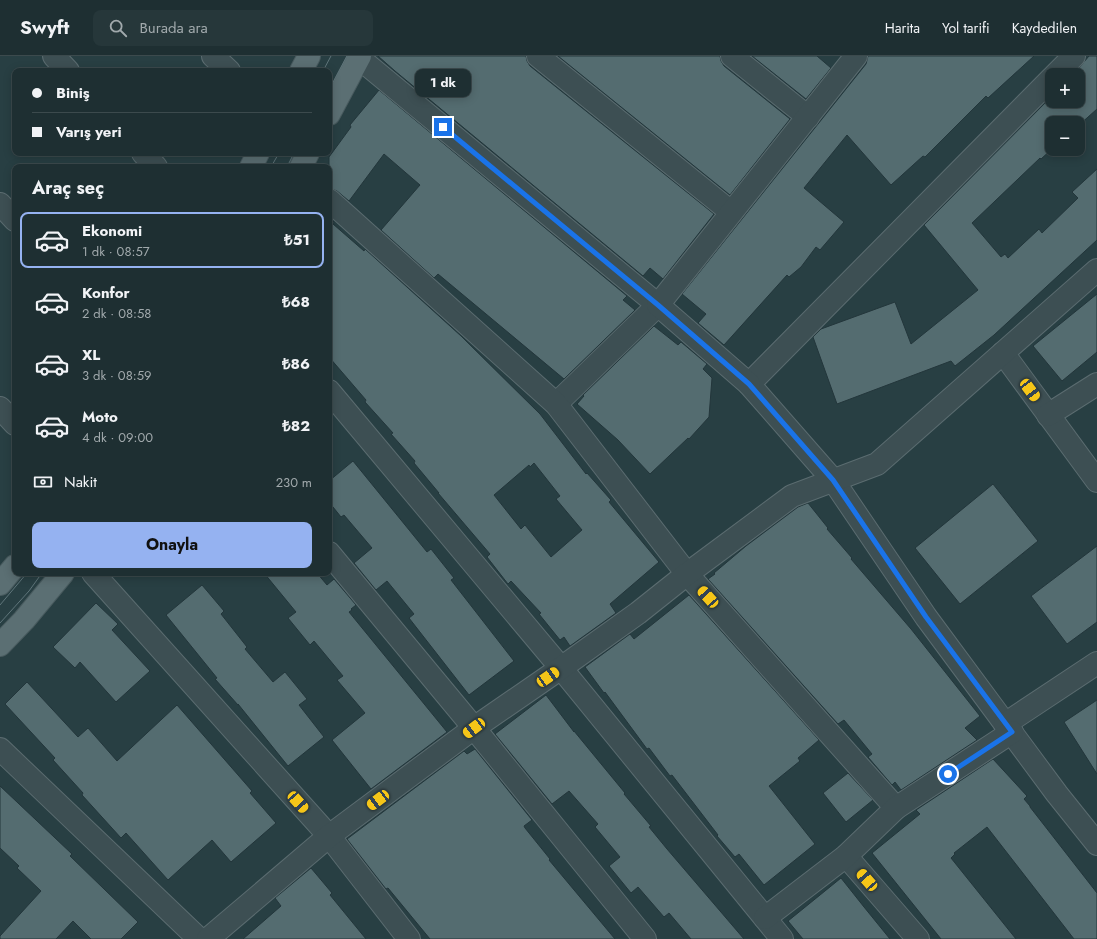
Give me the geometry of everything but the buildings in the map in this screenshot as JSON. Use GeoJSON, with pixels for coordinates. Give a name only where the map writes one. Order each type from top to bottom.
{"type":"FeatureCollection","features":[{"type":"Feature","properties":{"kind":"main road"},"geometry":{"type":"LineString","coordinates":[[303,68],[309,56]]}},
{"type":"Feature","properties":{"kind":"main road"},"geometry":{"type":"LineString","coordinates":[[332,108],[359,57]]}},
{"type":"Feature","properties":{"kind":"main road"},"geometry":{"type":"LineString","coordinates":[[0,584],[12,570]]}},
{"type":"Feature","properties":{"kind":"main road"},"geometry":{"type":"LineString","coordinates":[[0,644],[24,620],[61,576]]}},
{"type":"Feature","properties":{"kind":"street"},"geometry":{"type":"LineString","coordinates":[[54,56],[65,68]]}},
{"type":"Feature","properties":{"kind":"street"},"geometry":{"type":"LineString","coordinates":[[213,56],[226,68]]}},
{"type":"Feature","properties":{"kind":"street"},"geometry":{"type":"LineString","coordinates":[[538,56],[731,212]]}},
{"type":"Feature","properties":{"kind":"street"},"geometry":{"type":"LineString","coordinates":[[732,56],[808,117]]}},
{"type":"Feature","properties":{"kind":"street"},"geometry":{"type":"LineString","coordinates":[[556,404],[658,305],[856,56]]}},
{"type":"Feature","properties":{"kind":"street"},"geometry":{"type":"LineString","coordinates":[[1062,68],[1074,56]]}},
{"type":"Feature","properties":{"kind":"street"},"geometry":{"type":"LineString","coordinates":[[359,57],[658,305],[749,384],[833,480],[926,617],[1057,794],[1097,844]]}},
{"type":"Feature","properties":{"kind":"street"},"geometry":{"type":"LineString","coordinates":[[749,384],[1045,85]]}},
{"type":"Feature","properties":{"kind":"street"},"geometry":{"type":"LineString","coordinates":[[146,156],[153,164]]}},
{"type":"Feature","properties":{"kind":"street"},"geometry":{"type":"LineString","coordinates":[[332,203],[556,404],[687,574],[896,808]]}},
{"type":"Feature","properties":{"kind":"street"},"geometry":{"type":"LineString","coordinates":[[0,204],[12,217]]}},
{"type":"Feature","properties":{"kind":"street"},"geometry":{"type":"LineString","coordinates":[[208,939],[329,836],[474,728],[638,613],[687,574],[792,496],[877,464],[1097,270]]}},
{"type":"Feature","properties":{"kind":"street"},"geometry":{"type":"LineString","coordinates":[[1003,353],[1097,481]]}},
{"type":"Feature","properties":{"kind":"street"},"geometry":{"type":"LineString","coordinates":[[1048,415],[1097,384]]}},
{"type":"Feature","properties":{"kind":"street"},"geometry":{"type":"LineString","coordinates":[[332,395],[561,668],[782,939]]}},
{"type":"Feature","properties":{"kind":"street"},"geometry":{"type":"LineString","coordinates":[[0,408],[12,421]]}},
{"type":"Feature","properties":{"kind":"street"},"geometry":{"type":"LineString","coordinates":[[332,557],[474,728],[645,939]]}},
{"type":"Feature","properties":{"kind":"street"},"geometry":{"type":"LineString","coordinates":[[96,576],[329,836],[409,939]]}},
{"type":"Feature","properties":{"kind":"street"},"geometry":{"type":"LineString","coordinates":[[766,918],[846,856],[896,808],[1097,663]]}},
{"type":"Feature","properties":{"kind":"street"},"geometry":{"type":"LineString","coordinates":[[0,749],[199,939]]}},
{"type":"Feature","properties":{"kind":"street"},"geometry":{"type":"LineString","coordinates":[[846,856],[918,939]]}},
{"type":"Feature","properties":{"kind":"tram line"},"geometry":{"type":"LineString","coordinates":[[325,68],[331,56]]}},
{"type":"Feature","properties":{"kind":"tram line"},"geometry":{"type":"LineString","coordinates":[[332,84],[347,56]]}},
{"type":"Feature","properties":{"kind":"tram line"},"geometry":{"type":"LineString","coordinates":[[273,164],[277,156]]}},
{"type":"Feature","properties":{"kind":"tram line"},"geometry":{"type":"LineString","coordinates":[[288,164],[292,156]]}},
{"type":"Feature","properties":{"kind":"tram line"},"geometry":{"type":"LineString","coordinates":[[0,605],[24,576]]}},
{"type":"Feature","properties":{"kind":"tram line"},"geometry":{"type":"LineString","coordinates":[[0,623],[29,591],[40,576]]}},
{"type":"Feature","properties":{"kind":"route"},"geometry":{"type":"LineString","coordinates":[[443,127],[658,305],[749,384],[833,480],[926,617],[1012,732],[948,774]]}}]}
